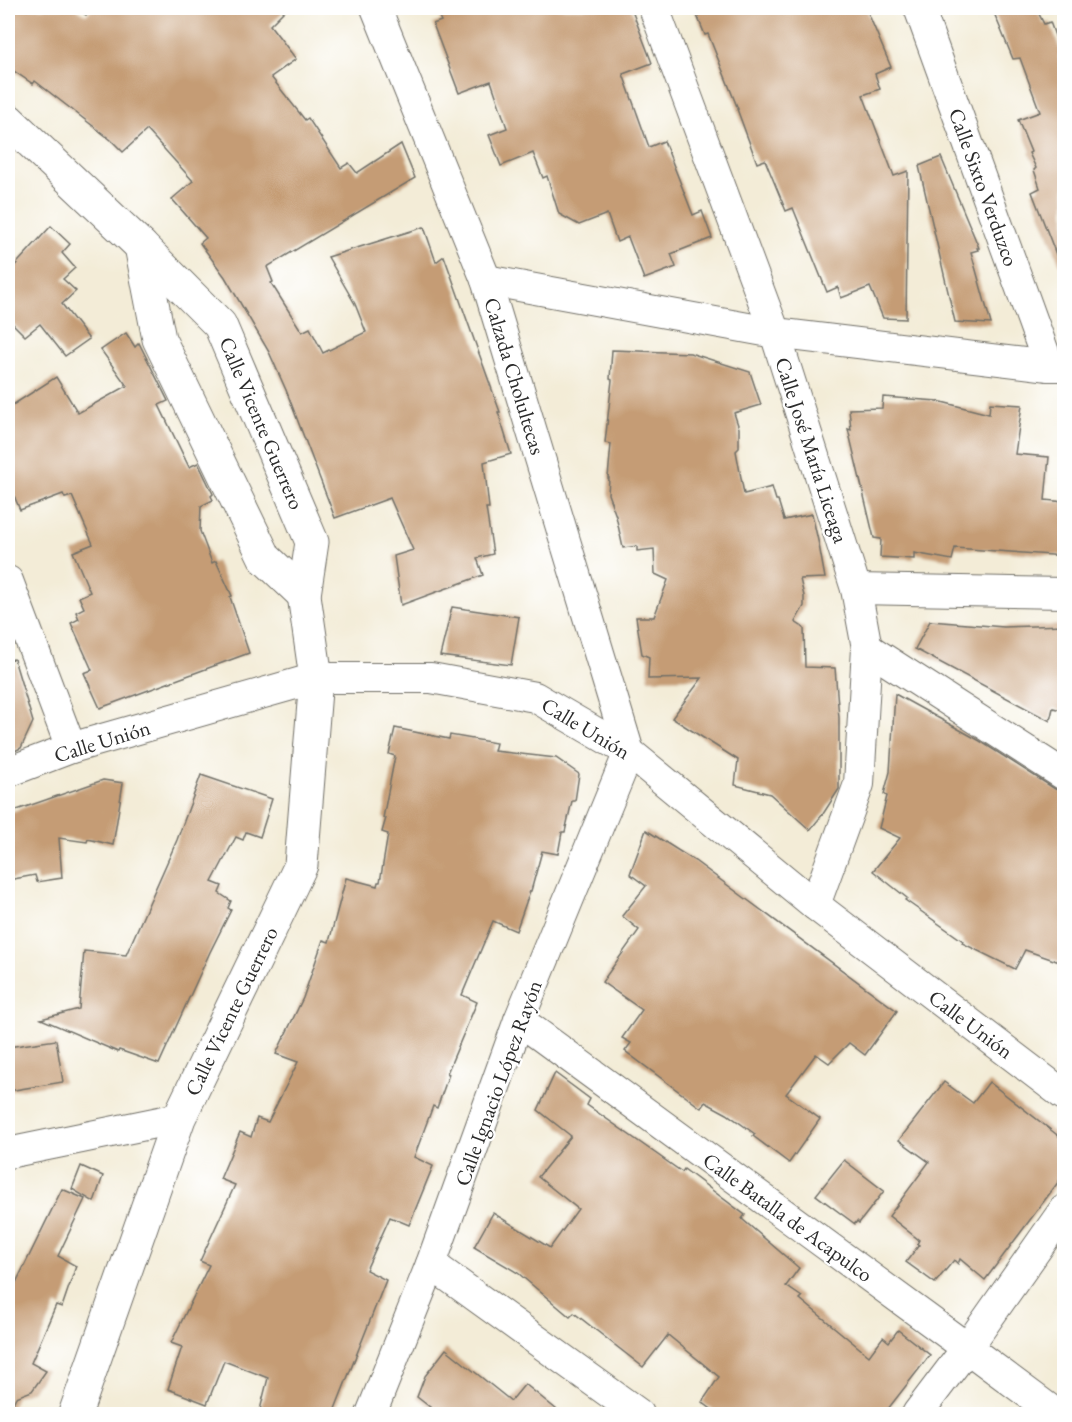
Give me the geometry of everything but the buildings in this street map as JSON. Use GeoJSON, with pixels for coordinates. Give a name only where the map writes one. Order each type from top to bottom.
{"type":"FeatureCollection","features":[{"type":"Feature","properties":{"kind":"street","name":"Calzada Cholultecas"},"geometry":{"type":"LineString","coordinates":[[376,8],[486,280],[629,752]]}},
{"type":"Feature","properties":{"kind":"street","name":"Calle José María Liceaga"},"geometry":{"type":"LineString","coordinates":[[654,8],[775,333],[856,589],[867,648],[859,784],[815,905]]}},
{"type":"Feature","properties":{"kind":"street","name":"Calle Sixto Verduzco"},"geometry":{"type":"LineString","coordinates":[[919,8],[1057,366]]}},
{"type":"Feature","properties":{"kind":"street","name":"Calle Vicente Guerrero"},"geometry":{"type":"LineString","coordinates":[[8,120],[141,246],[220,325],[312,542],[304,595],[316,678],[301,865],[179,1118],[75,1414]]}},
{"type":"Feature","properties":{"kind":"street"},"geometry":{"type":"LineString","coordinates":[[141,246],[159,339],[265,558],[304,595]]}},
{"type":"Feature","properties":{"kind":"street"},"geometry":{"type":"LineString","coordinates":[[486,280],[775,333],[1057,366]]}},
{"type":"Feature","properties":{"kind":"street"},"geometry":{"type":"LineString","coordinates":[[8,581],[71,748]]}},
{"type":"Feature","properties":{"kind":"street"},"geometry":{"type":"LineString","coordinates":[[856,589],[1065,593]]}},
{"type":"Feature","properties":{"kind":"street"},"geometry":{"type":"LineString","coordinates":[[867,648],[1065,775]]}},
{"type":"Feature","properties":{"kind":"street","name":"Calle Unión"},"geometry":{"type":"LineString","coordinates":[[8,772],[71,748],[316,678],[432,678],[535,697],[629,752],[815,905],[1065,1095]]}},
{"type":"Feature","properties":{"kind":"street","name":"Calle Ignacio López Rayón"},"geometry":{"type":"LineString","coordinates":[[370,1414],[431,1264],[519,1020],[629,752]]}},
{"type":"Feature","properties":{"kind":"street","name":"Calle Batalla de Acapulco"},"geometry":{"type":"LineString","coordinates":[[519,1020],[1056,1414]]}},
{"type":"Feature","properties":{"kind":"street"},"geometry":{"type":"LineString","coordinates":[[8,1153],[179,1118]]}},
{"type":"Feature","properties":{"kind":"street"},"geometry":{"type":"LineString","coordinates":[[917,1414],[1065,1210]]}},
{"type":"Feature","properties":{"kind":"street"},"geometry":{"type":"LineString","coordinates":[[431,1264],[639,1414]]}}]}
